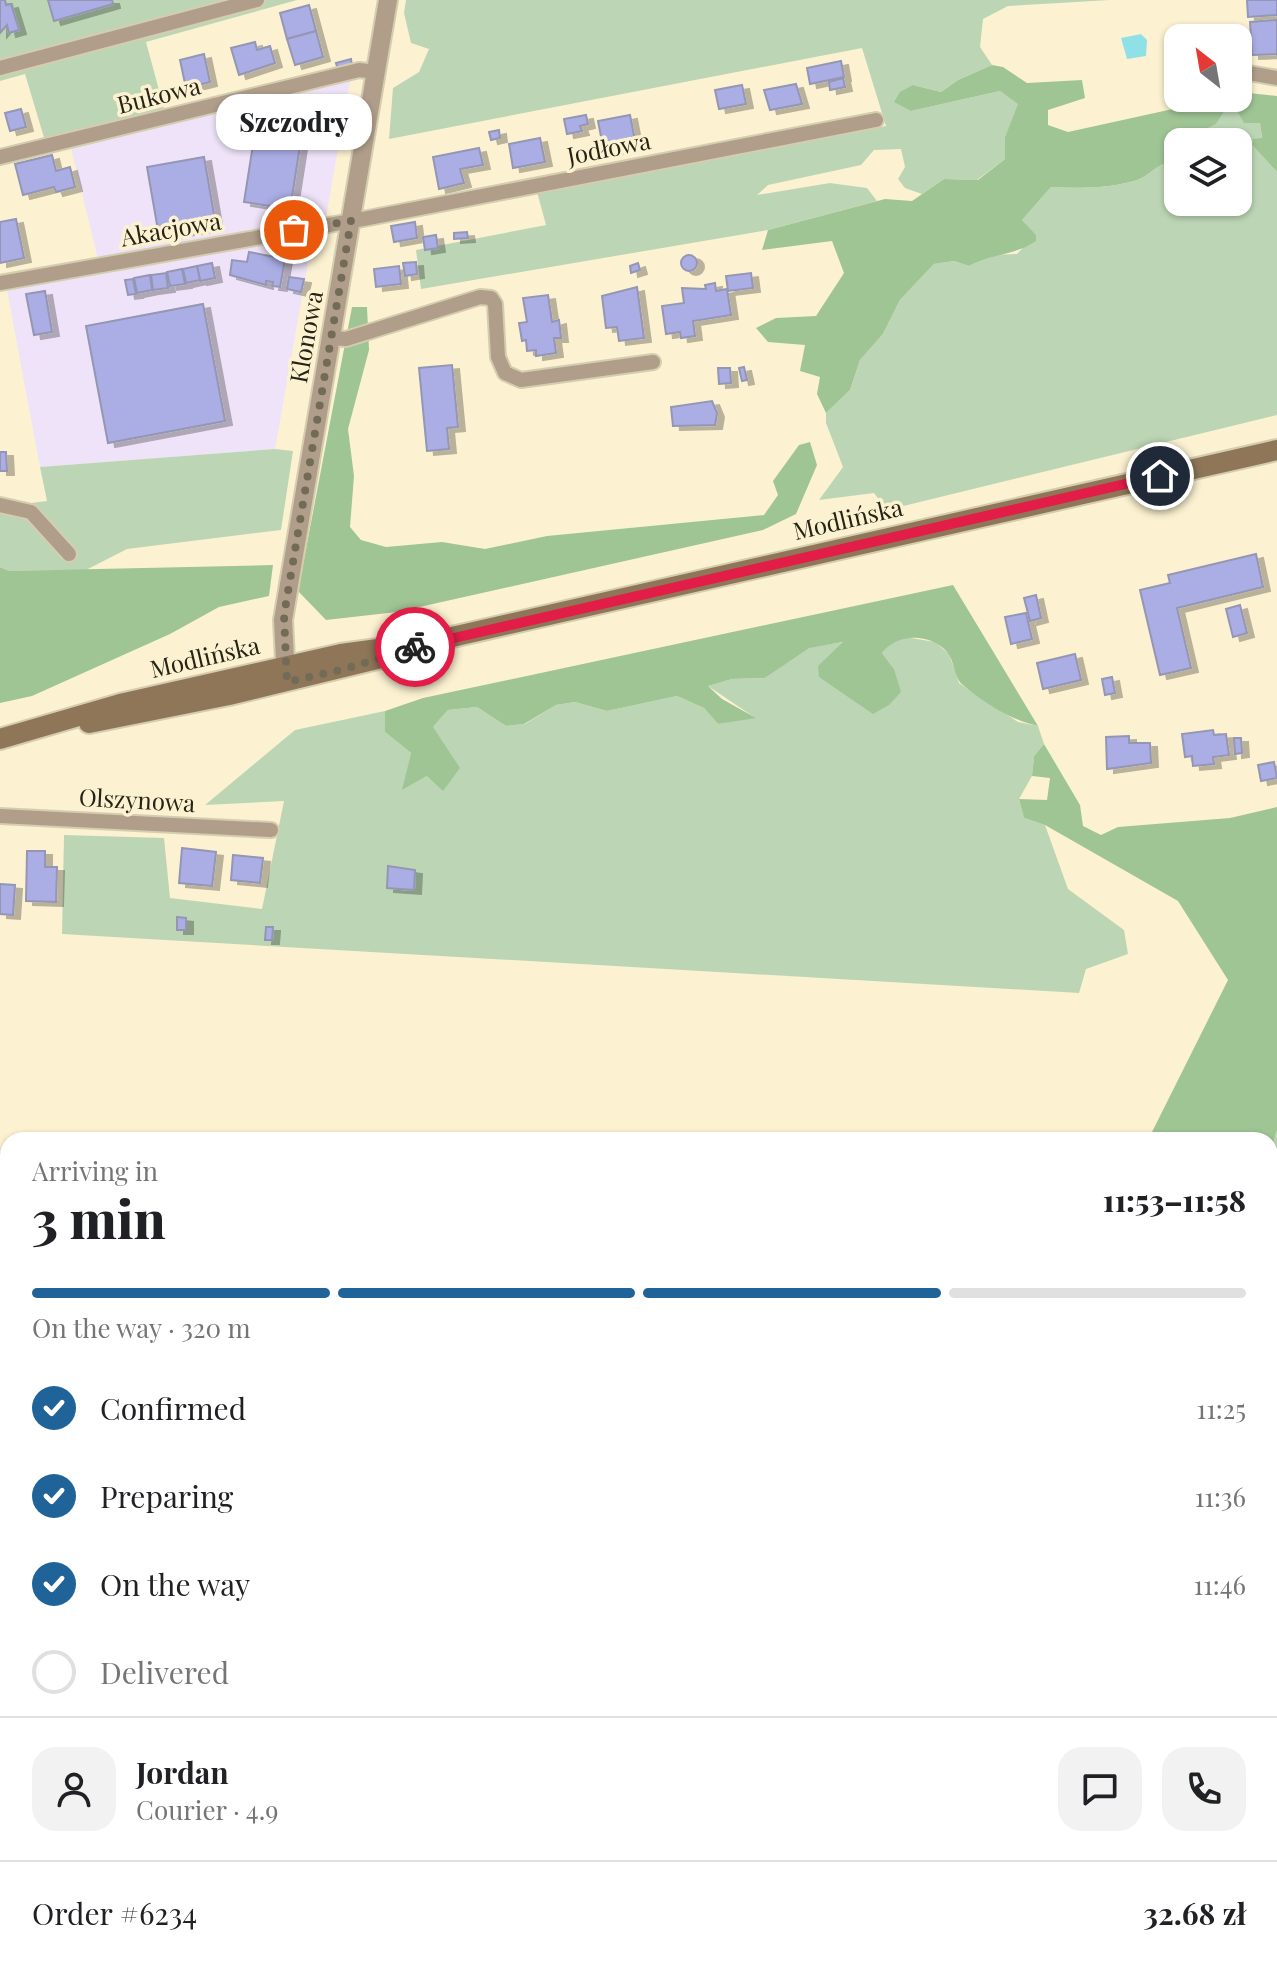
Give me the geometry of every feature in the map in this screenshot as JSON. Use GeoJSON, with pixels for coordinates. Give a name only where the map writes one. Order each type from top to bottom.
{"type":"FeatureCollection","features":[{"type":"Feature","properties":{"kind":"main road","name":"Modlińska"},"geometry":{"type":"LineString","coordinates":[[0,739],[124,719],[286,674],[341,654],[430,642],[1277,450]]}},
{"type":"Feature","properties":{"kind":"street"},"geometry":{"type":"LineString","coordinates":[[0,68],[257,0]]}},
{"type":"Feature","properties":{"kind":"street","name":"Klonowa"},"geometry":{"type":"LineString","coordinates":[[286,674],[284,615],[388,0]]}},
{"type":"Feature","properties":{"kind":"street","name":"Bukowa"},"geometry":{"type":"LineString","coordinates":[[0,157],[359,70],[376,72]]}},
{"type":"Feature","properties":{"kind":"street"},"geometry":{"type":"LineString","coordinates":[[1252,74],[1277,78]]}},
{"type":"Feature","properties":{"kind":"street","name":"Jodłowa"},"geometry":{"type":"LineString","coordinates":[[351,221],[876,120]]}},
{"type":"Feature","properties":{"kind":"street","name":"Akacjowa"},"geometry":{"type":"LineString","coordinates":[[0,283],[351,221]]}},
{"type":"Feature","properties":{"kind":"street"},"geometry":{"type":"LineString","coordinates":[[331,338],[346,339],[480,297],[491,298],[495,304],[498,357],[505,373],[521,380],[653,362]]}},
{"type":"Feature","properties":{"kind":"street"},"geometry":{"type":"LineString","coordinates":[[0,505],[31,512],[69,554]]}},
{"type":"Feature","properties":{"kind":"street","name":"Olszynowa"},"geometry":{"type":"LineString","coordinates":[[0,816],[271,830]]}},
{"type":"Feature","properties":{"kind":"shaded area"},"geometry":{"type":"Polygon","coordinates":[[[351,76],[326,217],[98,259],[70,144],[351,76]]]}},
{"type":"Feature","properties":{"kind":"shaded area"},"geometry":{"type":"Polygon","coordinates":[[[313,234],[275,449],[40,467],[7,290],[313,234]]]}},
{"type":"Feature","properties":{"kind":"green space"},"geometry":{"type":"Polygon","coordinates":[[[0,0],[297,0],[146,42],[165,112],[45,141],[25,74],[0,81],[0,0]]]}},
{"type":"Feature","properties":{"kind":"green space"},"geometry":{"type":"Polygon","coordinates":[[[406,0],[1110,0],[1008,6],[983,19],[980,47],[992,65],[958,80],[941,92],[913,85],[911,111],[1000,91],[1019,104],[1005,137],[1005,159],[977,180],[944,179],[922,194],[905,188],[898,179],[905,167],[901,149],[874,150],[861,165],[768,185],[757,195],[830,183],[867,188],[877,201],[768,230],[421,289],[416,250],[546,225],[537,192],[886,126],[862,48],[389,139],[393,88],[419,72],[429,49],[411,43],[404,13],[406,0]]]}},
{"type":"Feature","properties":{"kind":"green space"},"geometry":{"type":"Polygon","coordinates":[[[992,65],[1003,67],[1027,83],[1082,80],[1085,98],[1048,110],[1048,125],[1068,132],[1164,111],[1224,112],[1216,124],[1208,128],[1164,128],[1164,164],[1140,179],[1103,187],[1051,187],[1022,220],[1036,235],[1036,241],[969,266],[954,261],[934,264],[900,300],[883,334],[860,360],[850,390],[826,413],[817,394],[820,377],[800,371],[805,345],[768,342],[756,328],[776,318],[816,316],[844,273],[832,241],[762,250],[768,230],[885,199],[912,201],[944,179],[978,180],[1005,159],[1005,137],[1018,104],[1000,91],[911,111],[894,102],[900,92],[913,85],[941,92],[958,80],[992,65]]]}},
{"type":"Feature","properties":{"kind":"green space"},"geometry":{"type":"Polygon","coordinates":[[[1252,93],[1277,96],[1277,172],[1252,145],[1253,139],[1262,138],[1260,123],[1244,123],[1238,112],[1252,112],[1252,93]]]}},
{"type":"Feature","properties":{"kind":"green space"},"geometry":{"type":"Polygon","coordinates":[[[1224,112],[1239,112],[1260,122],[1262,139],[1252,145],[1252,128],[1208,128],[1216,124],[1224,112]]]}},
{"type":"Feature","properties":{"kind":"green space"},"geometry":{"type":"Polygon","coordinates":[[[1252,145],[1277,172],[1277,415],[887,510],[874,493],[819,500],[843,467],[826,423],[826,413],[850,390],[860,360],[883,334],[900,300],[934,264],[954,261],[969,266],[990,255],[1017,254],[1035,235],[1022,220],[1051,187],[1124,184],[1140,179],[1164,164],[1164,216],[1252,216],[1252,145]]]}},
{"type":"Feature","properties":{"kind":"green space"},"geometry":{"type":"Polygon","coordinates":[[[352,307],[367,307],[369,350],[348,429],[354,476],[350,527],[361,540],[386,547],[442,542],[485,549],[547,536],[764,515],[778,495],[773,481],[799,445],[810,442],[817,465],[796,514],[763,530],[397,612],[326,620],[298,591],[352,307]]]}},
{"type":"Feature","properties":{"kind":"green space"},"geometry":{"type":"Polygon","coordinates":[[[275,449],[293,451],[281,530],[127,549],[86,570],[9,571],[0,567],[0,507],[47,501],[40,467],[275,449]]]}},
{"type":"Feature","properties":{"kind":"green space"},"geometry":{"type":"Polygon","coordinates":[[[273,565],[269,596],[219,607],[170,634],[32,696],[0,703],[0,567],[9,571],[273,565]]]}},
{"type":"Feature","properties":{"kind":"green space"},"geometry":{"type":"Polygon","coordinates":[[[953,585],[1038,726],[1008,715],[980,698],[960,682],[947,652],[932,641],[914,638],[896,642],[882,653],[894,669],[901,692],[889,705],[873,714],[819,677],[818,666],[843,642],[809,648],[765,678],[732,679],[708,686],[722,699],[756,718],[718,724],[704,708],[677,696],[607,711],[575,702],[556,705],[524,724],[506,726],[477,707],[448,710],[433,727],[460,768],[443,791],[427,776],[402,790],[411,753],[385,732],[385,711],[423,698],[953,585]]]}},
{"type":"Feature","properties":{"kind":"green space"},"geometry":{"type":"Polygon","coordinates":[[[905,637],[935,642],[949,654],[959,683],[1018,722],[1038,726],[1044,744],[1034,756],[1032,776],[1019,799],[1024,818],[1045,825],[1068,889],[1124,930],[1128,954],[1086,969],[1079,993],[62,934],[64,835],[164,838],[170,898],[262,909],[284,801],[205,805],[295,730],[385,711],[385,732],[411,753],[403,789],[427,776],[433,727],[448,710],[477,707],[506,726],[525,724],[556,705],[575,702],[607,711],[677,696],[704,708],[718,724],[754,717],[708,686],[732,679],[765,678],[809,647],[845,642],[894,669],[882,653],[890,642],[905,637]]]}},
{"type":"Feature","properties":{"kind":"green space"},"geometry":{"type":"Polygon","coordinates":[[[1044,744],[1080,805],[1083,826],[1101,835],[1118,827],[1230,818],[1277,807],[1276,1132],[1152,1132],[1228,980],[1178,901],[1045,825],[1024,818],[1019,799],[1047,800],[1050,778],[1032,776],[1034,756],[1044,744]]]}},
{"type":"Feature","properties":{"kind":"water"},"geometry":{"type":"Polygon","coordinates":[[[1141,34],[1147,40],[1146,56],[1127,59],[1121,38],[1141,34]]]}},
{"type":"Feature","properties":{"kind":"building"},"geometry":{"type":"Polygon","coordinates":[[[0,0],[5,0],[6,5],[11,4],[19,30],[9,33],[7,25],[0,33],[0,0]]]}},
{"type":"Feature","properties":{"kind":"building"},"geometry":{"type":"Polygon","coordinates":[[[48,0],[112,0],[113,4],[54,21],[48,0]]]}},
{"type":"Feature","properties":{"kind":"building"},"geometry":{"type":"Polygon","coordinates":[[[1247,0],[1277,0],[1277,15],[1248,17],[1247,0]]]}},
{"type":"Feature","properties":{"kind":"building"},"geometry":{"type":"Polygon","coordinates":[[[309,5],[316,31],[287,39],[280,13],[309,5]]]}},
{"type":"Feature","properties":{"kind":"building"},"geometry":{"type":"Polygon","coordinates":[[[1277,20],[1277,54],[1252,55],[1250,22],[1277,20]]]}},
{"type":"Feature","properties":{"kind":"building"},"geometry":{"type":"Polygon","coordinates":[[[316,31],[323,57],[295,65],[287,39],[316,31]]]}},
{"type":"Feature","properties":{"kind":"building"},"geometry":{"type":"Polygon","coordinates":[[[255,42],[257,50],[270,46],[275,63],[239,75],[231,48],[255,42]]]}},
{"type":"Feature","properties":{"kind":"building"},"geometry":{"type":"Polygon","coordinates":[[[204,54],[210,82],[186,88],[180,60],[204,54]]]}},
{"type":"Feature","properties":{"kind":"building"},"geometry":{"type":"Polygon","coordinates":[[[351,59],[352,66],[338,70],[336,63],[351,59]]]}},
{"type":"Feature","properties":{"kind":"building"},"geometry":{"type":"Polygon","coordinates":[[[841,61],[844,77],[810,84],[807,68],[841,61]]]}},
{"type":"Feature","properties":{"kind":"building"},"geometry":{"type":"Polygon","coordinates":[[[843,78],[845,87],[830,90],[829,82],[843,78]]]}},
{"type":"Feature","properties":{"kind":"building"},"geometry":{"type":"Polygon","coordinates":[[[796,84],[802,104],[770,110],[764,90],[796,84]]]}},
{"type":"Feature","properties":{"kind":"building"},"geometry":{"type":"Polygon","coordinates":[[[742,85],[746,104],[719,109],[715,90],[742,85]]]}},
{"type":"Feature","properties":{"kind":"building"},"geometry":{"type":"Polygon","coordinates":[[[21,109],[26,127],[10,131],[5,113],[21,109]]]}},
{"type":"Feature","properties":{"kind":"building"},"geometry":{"type":"Polygon","coordinates":[[[258,113],[304,120],[290,209],[244,202],[258,113]]]}},
{"type":"Feature","properties":{"kind":"building"},"geometry":{"type":"Polygon","coordinates":[[[586,115],[588,124],[580,126],[582,131],[567,134],[564,119],[586,115]]]}},
{"type":"Feature","properties":{"kind":"building"},"geometry":{"type":"Polygon","coordinates":[[[630,115],[636,146],[604,152],[598,121],[630,115]]]}},
{"type":"Feature","properties":{"kind":"building"},"geometry":{"type":"Polygon","coordinates":[[[499,130],[500,138],[491,140],[489,132],[499,130]]]}},
{"type":"Feature","properties":{"kind":"building"},"geometry":{"type":"Polygon","coordinates":[[[540,138],[545,162],[513,168],[509,144],[540,138]]]}},
{"type":"Feature","properties":{"kind":"building"},"geometry":{"type":"Polygon","coordinates":[[[479,148],[483,165],[460,169],[464,183],[439,189],[433,157],[479,148]]]}},
{"type":"Feature","properties":{"kind":"building"},"geometry":{"type":"Polygon","coordinates":[[[52,155],[56,171],[70,167],[75,187],[56,192],[54,187],[23,195],[15,164],[52,155]]]}},
{"type":"Feature","properties":{"kind":"building"},"geometry":{"type":"Polygon","coordinates":[[[204,157],[216,226],[159,236],[147,167],[204,157]]]}},
{"type":"Feature","properties":{"kind":"building"},"geometry":{"type":"Polygon","coordinates":[[[16,219],[24,258],[0,263],[0,222],[16,219]]]}},
{"type":"Feature","properties":{"kind":"building"},"geometry":{"type":"Polygon","coordinates":[[[415,222],[417,238],[394,242],[391,226],[415,222]]]}},
{"type":"Feature","properties":{"kind":"building"},"geometry":{"type":"Polygon","coordinates":[[[467,232],[468,238],[454,239],[454,233],[467,232]]]}},
{"type":"Feature","properties":{"kind":"building"},"geometry":{"type":"Polygon","coordinates":[[[436,235],[438,248],[425,250],[423,237],[436,235]]]}},
{"type":"Feature","properties":{"kind":"building"},"geometry":{"type":"Polygon","coordinates":[[[249,252],[285,259],[280,287],[272,286],[273,282],[266,281],[266,285],[230,275],[232,260],[247,262],[249,252]]]}},
{"type":"Feature","properties":{"kind":"building"},"geometry":{"type":"Polygon","coordinates":[[[686,255],[692,255],[697,263],[695,269],[686,271],[681,266],[681,260],[686,255]]]}},
{"type":"Feature","properties":{"kind":"building"},"geometry":{"type":"Polygon","coordinates":[[[416,262],[417,274],[405,276],[403,263],[416,262]]]}},
{"type":"Feature","properties":{"kind":"building"},"geometry":{"type":"Polygon","coordinates":[[[212,263],[215,278],[200,281],[197,266],[212,263]]]}},
{"type":"Feature","properties":{"kind":"building"},"geometry":{"type":"Polygon","coordinates":[[[638,263],[640,270],[631,273],[630,266],[638,263]]]}},
{"type":"Feature","properties":{"kind":"building"},"geometry":{"type":"Polygon","coordinates":[[[197,266],[200,280],[186,283],[183,269],[197,266]]]}},
{"type":"Feature","properties":{"kind":"building"},"geometry":{"type":"Polygon","coordinates":[[[399,266],[401,284],[376,287],[374,269],[399,266]]]}},
{"type":"Feature","properties":{"kind":"building"},"geometry":{"type":"Polygon","coordinates":[[[182,269],[185,284],[170,286],[167,272],[182,269]]]}},
{"type":"Feature","properties":{"kind":"building"},"geometry":{"type":"Polygon","coordinates":[[[166,273],[168,288],[153,290],[151,275],[166,273]]]}},
{"type":"Feature","properties":{"kind":"building"},"geometry":{"type":"Polygon","coordinates":[[[751,273],[753,288],[728,291],[726,276],[751,273]]]}},
{"type":"Feature","properties":{"kind":"building"},"geometry":{"type":"Polygon","coordinates":[[[150,275],[152,290],[137,293],[134,278],[150,275]]]}},
{"type":"Feature","properties":{"kind":"building"},"geometry":{"type":"Polygon","coordinates":[[[289,277],[304,279],[301,292],[287,289],[289,277]]]}},
{"type":"Feature","properties":{"kind":"building"},"geometry":{"type":"Polygon","coordinates":[[[133,279],[136,294],[128,295],[125,280],[133,279]]]}},
{"type":"Feature","properties":{"kind":"building"},"geometry":{"type":"Polygon","coordinates":[[[715,283],[716,291],[727,289],[731,315],[693,321],[695,336],[681,338],[680,332],[666,334],[662,306],[684,303],[682,288],[706,289],[705,285],[715,283]]]}},
{"type":"Feature","properties":{"kind":"building"},"geometry":{"type":"Polygon","coordinates":[[[637,287],[644,338],[619,341],[617,327],[606,328],[602,296],[637,287]]]}},
{"type":"Feature","properties":{"kind":"building"},"geometry":{"type":"Polygon","coordinates":[[[45,291],[52,332],[34,335],[26,294],[45,291]]]}},
{"type":"Feature","properties":{"kind":"building"},"geometry":{"type":"Polygon","coordinates":[[[548,295],[552,322],[559,320],[561,338],[554,338],[556,353],[536,356],[536,350],[527,351],[526,340],[522,341],[519,323],[527,322],[523,298],[548,295]]]}},
{"type":"Feature","properties":{"kind":"building"},"geometry":{"type":"Polygon","coordinates":[[[203,304],[225,421],[108,443],[86,326],[203,304]]]}},
{"type":"Feature","properties":{"kind":"building"},"geometry":{"type":"Polygon","coordinates":[[[452,365],[458,427],[447,428],[449,449],[427,451],[419,368],[452,365]]]}},
{"type":"Feature","properties":{"kind":"building"},"geometry":{"type":"Polygon","coordinates":[[[744,367],[747,380],[742,381],[739,368],[744,367]]]}},
{"type":"Feature","properties":{"kind":"building"},"geometry":{"type":"Polygon","coordinates":[[[718,368],[730,368],[731,383],[719,384],[718,368]]]}},
{"type":"Feature","properties":{"kind":"building"},"geometry":{"type":"Polygon","coordinates":[[[712,401],[717,413],[715,425],[673,426],[671,407],[712,401]]]}},
{"type":"Feature","properties":{"kind":"building"},"geometry":{"type":"Polygon","coordinates":[[[0,452],[6,452],[7,471],[0,471],[0,452]]]}},
{"type":"Feature","properties":{"kind":"building"},"geometry":{"type":"Polygon","coordinates":[[[1256,554],[1263,587],[1177,608],[1191,668],[1160,675],[1140,590],[1170,583],[1168,575],[1256,554]]]}},
{"type":"Feature","properties":{"kind":"building"},"geometry":{"type":"Polygon","coordinates":[[[1036,595],[1041,618],[1030,621],[1024,598],[1036,595]]]}},
{"type":"Feature","properties":{"kind":"building"},"geometry":{"type":"Polygon","coordinates":[[[1240,605],[1247,633],[1233,637],[1226,609],[1240,605]]]}},
{"type":"Feature","properties":{"kind":"building"},"geometry":{"type":"Polygon","coordinates":[[[1026,613],[1032,639],[1011,644],[1005,617],[1026,613]]]}},
{"type":"Feature","properties":{"kind":"building"},"geometry":{"type":"Polygon","coordinates":[[[1075,654],[1081,680],[1043,689],[1037,663],[1075,654]]]}},
{"type":"Feature","properties":{"kind":"building"},"geometry":{"type":"Polygon","coordinates":[[[1112,677],[1115,693],[1105,695],[1102,679],[1112,677]]]}},
{"type":"Feature","properties":{"kind":"building"},"geometry":{"type":"Polygon","coordinates":[[[1213,730],[1214,735],[1226,734],[1229,755],[1213,757],[1214,764],[1193,766],[1192,756],[1185,757],[1182,734],[1213,730]]]}},
{"type":"Feature","properties":{"kind":"building"},"geometry":{"type":"Polygon","coordinates":[[[1129,736],[1129,743],[1150,743],[1151,763],[1107,769],[1106,737],[1129,736]]]}},
{"type":"Feature","properties":{"kind":"building"},"geometry":{"type":"Polygon","coordinates":[[[1234,738],[1241,738],[1242,753],[1235,754],[1234,738]]]}},
{"type":"Feature","properties":{"kind":"building"},"geometry":{"type":"Polygon","coordinates":[[[1274,762],[1277,778],[1261,781],[1258,765],[1274,762]]]}},
{"type":"Feature","properties":{"kind":"building"},"geometry":{"type":"Polygon","coordinates":[[[182,848],[216,852],[212,886],[179,883],[182,848]]]}},
{"type":"Feature","properties":{"kind":"building"},"geometry":{"type":"Polygon","coordinates":[[[27,851],[45,851],[45,867],[57,867],[56,902],[26,901],[27,851]]]}},
{"type":"Feature","properties":{"kind":"building"},"geometry":{"type":"Polygon","coordinates":[[[233,855],[263,858],[260,883],[231,880],[233,855]]]}},
{"type":"Feature","properties":{"kind":"building"},"geometry":{"type":"Polygon","coordinates":[[[388,866],[415,870],[414,890],[387,888],[388,866]]]}},
{"type":"Feature","properties":{"kind":"building"},"geometry":{"type":"Polygon","coordinates":[[[0,884],[15,885],[13,915],[0,914],[0,884]]]}},
{"type":"Feature","properties":{"kind":"building"},"geometry":{"type":"Polygon","coordinates":[[[177,917],[186,918],[186,930],[177,930],[177,917]]]}},
{"type":"Feature","properties":{"kind":"building"},"geometry":{"type":"Polygon","coordinates":[[[266,927],[273,927],[272,940],[265,940],[266,927]]]}},
{"type":"Feature","properties":{"kind":"way so far"},"geometry":{"type":"LineString","coordinates":[[294,230],[351,221],[284,615],[282,635],[287,682],[345,669],[415,647]]}},
{"type":"Feature","properties":{"kind":"place","name":"Szczodry"},"geometry":{"type":"Point","coordinates":[294,230]}},
{"type":"Feature","properties":{"kind":"route"},"geometry":{"type":"LineString","coordinates":[[415,647],[1160,476]]}}]}
